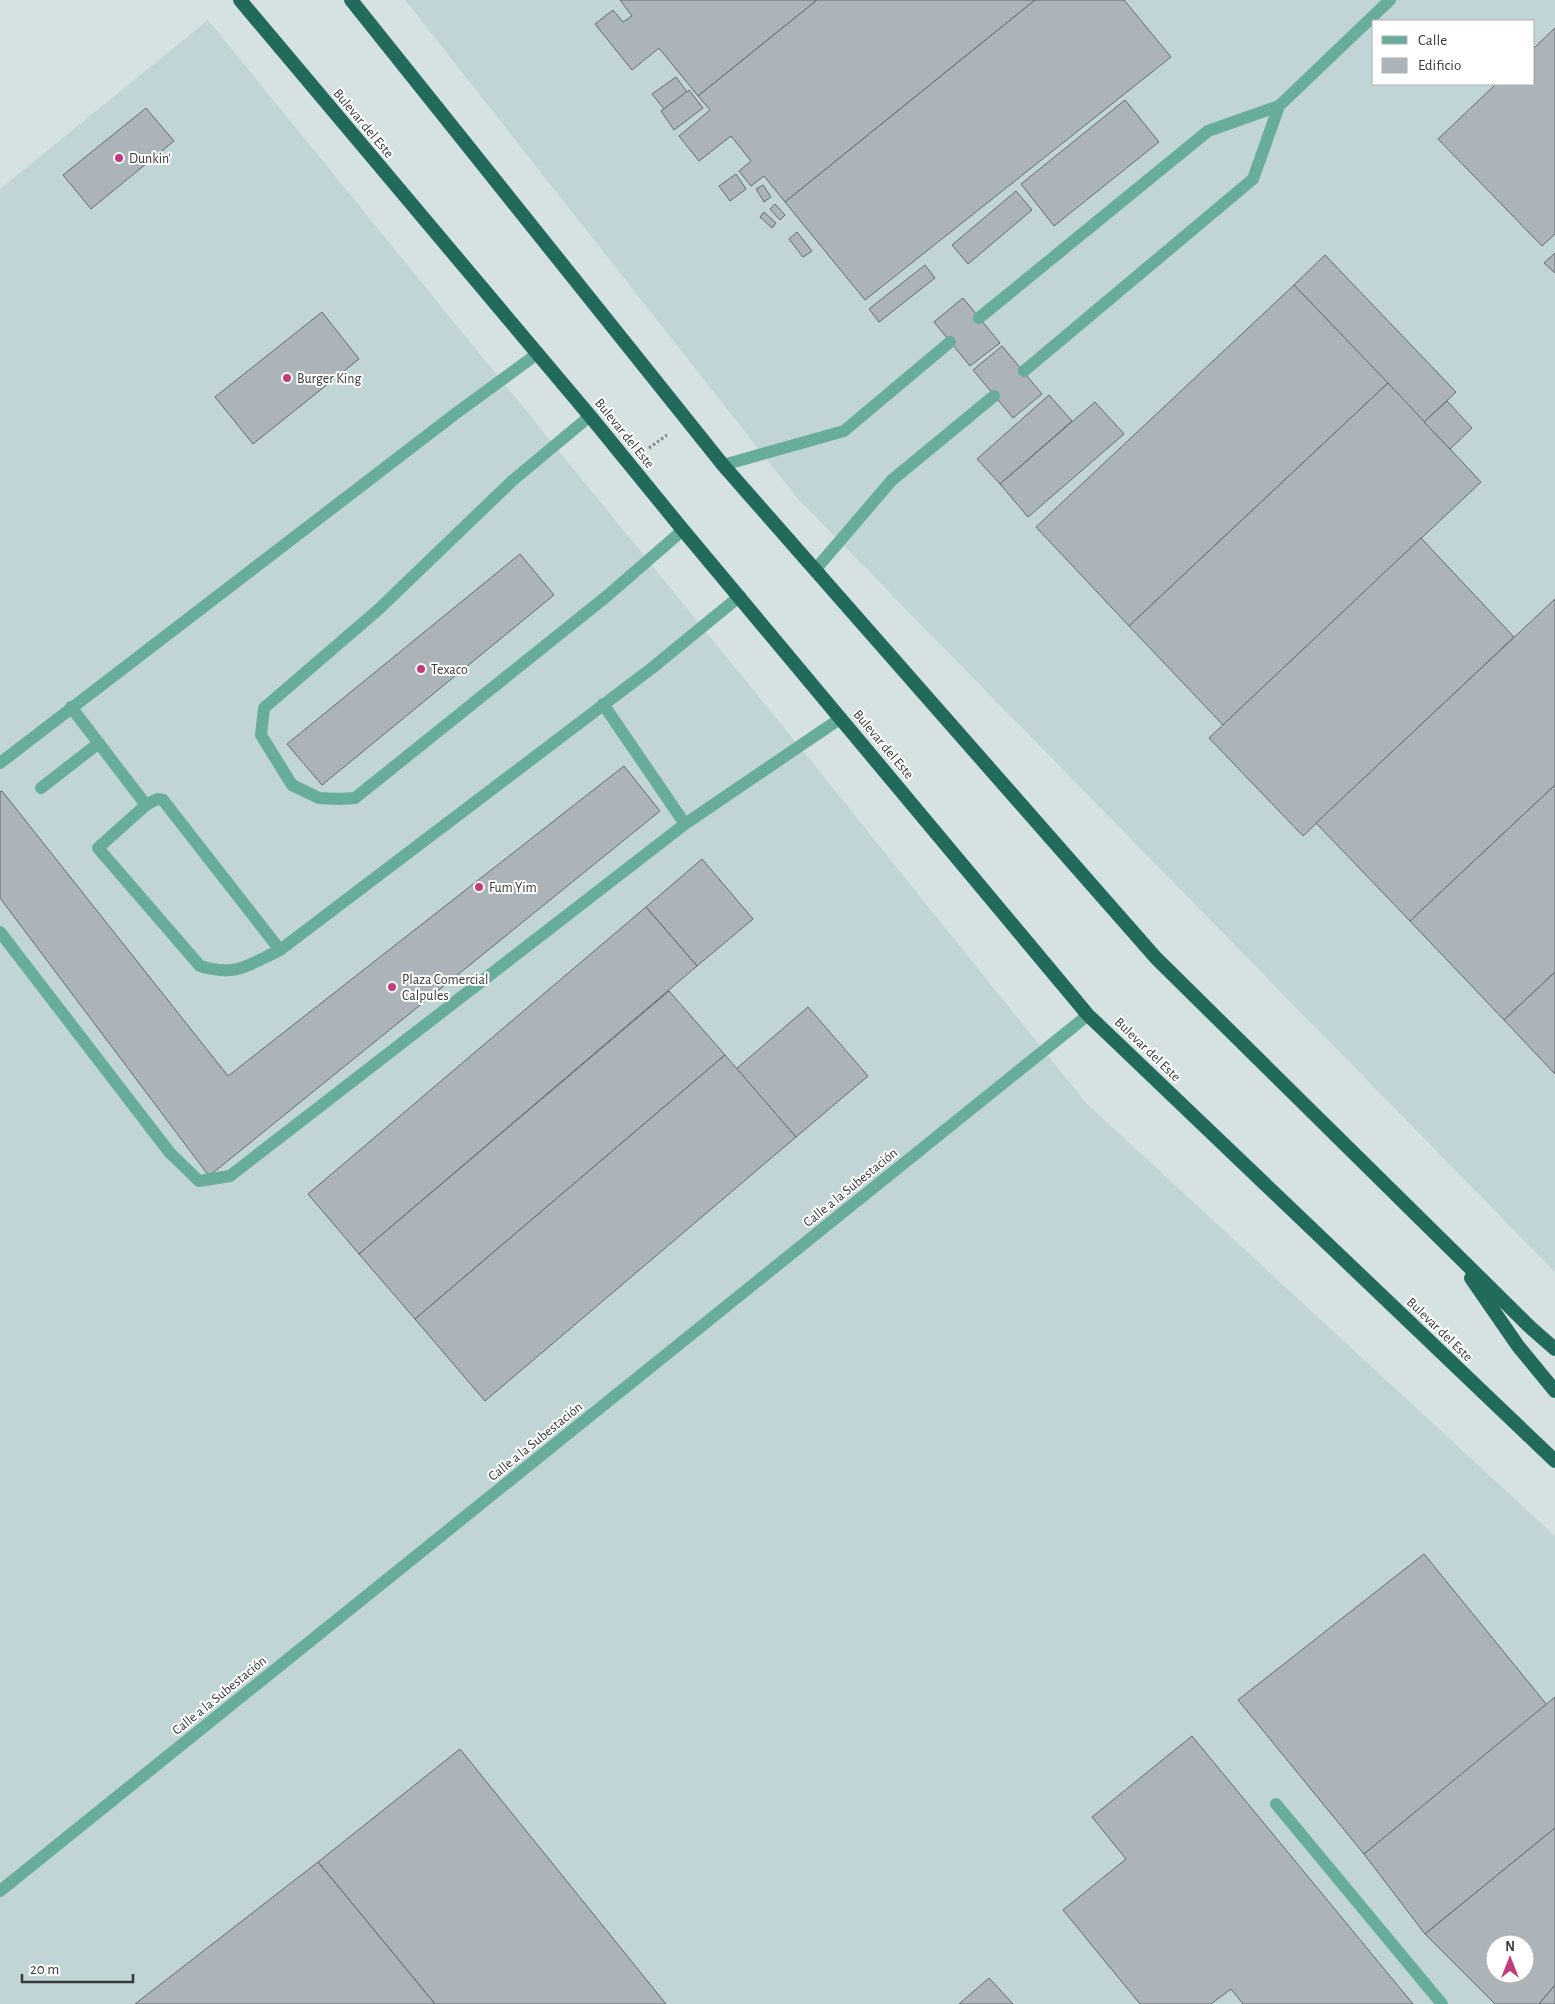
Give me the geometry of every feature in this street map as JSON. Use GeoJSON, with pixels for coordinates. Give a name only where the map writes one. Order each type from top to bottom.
{"type":"FeatureCollection","features":[{"type":"Feature","properties":{"kind":"highway","name":"Bulevar del Este"},"geometry":{"type":"LineString","coordinates":[[240,0],[590,416],[1088,1015],[1555,1461]]}},
{"type":"Feature","properties":{"kind":"highway"},"geometry":{"type":"LineString","coordinates":[[351,0],[723,465],[1156,958],[1531,1328],[1555,1349]]}},
{"type":"Feature","properties":{"kind":"highway"},"geometry":{"type":"LineString","coordinates":[[1452,1250],[1518,1346],[1555,1391]]}},
{"type":"Feature","properties":{"kind":"street"},"geometry":{"type":"LineString","coordinates":[[979,318],[1208,131],[1279,106],[1390,0]]}},
{"type":"Feature","properties":{"kind":"street"},"geometry":{"type":"LineString","coordinates":[[1024,371],[1254,179],[1279,106]]}},
{"type":"Feature","properties":{"kind":"street"},"geometry":{"type":"LineString","coordinates":[[723,465],[844,431],[950,342]]}},
{"type":"Feature","properties":{"kind":"street"},"geometry":{"type":"LineString","coordinates":[[0,763],[455,414],[537,354]]}},
{"type":"Feature","properties":{"kind":"street"},"geometry":{"type":"LineString","coordinates":[[815,570],[892,480],[994,396]]}},
{"type":"Feature","properties":{"kind":"street"},"geometry":{"type":"LineString","coordinates":[[590,416],[512,481],[379,609],[264,708],[261,735],[292,785],[319,798],[355,798],[607,596],[684,530]]}},
{"type":"Feature","properties":{"kind":"street"},"geometry":{"type":"LineString","coordinates":[[280,950],[163,800],[157,799],[146,805],[98,848],[200,966],[217,971],[235,971],[280,950],[652,668],[740,596]]}},
{"type":"Feature","properties":{"kind":"street"},"geometry":{"type":"LineString","coordinates":[[603,704],[685,824]]}},
{"type":"Feature","properties":{"kind":"street"},"geometry":{"type":"LineString","coordinates":[[71,707],[146,805]]}},
{"type":"Feature","properties":{"kind":"street"},"geometry":{"type":"LineString","coordinates":[[0,932],[170,1153],[199,1181],[230,1176],[685,824],[841,718]]}},
{"type":"Feature","properties":{"kind":"street"},"geometry":{"type":"LineString","coordinates":[[41,788],[99,743]]}},
{"type":"Feature","properties":{"kind":"street","name":"Calle a la Subestación"},"geometry":{"type":"LineString","coordinates":[[0,1891],[1088,1015]]}},
{"type":"Feature","properties":{"kind":"street"},"geometry":{"type":"LineString","coordinates":[[1276,1804],[1442,2004]]}},
{"type":"Feature","properties":{"kind":"path"},"geometry":{"type":"LineString","coordinates":[[628,464],[687,420]]}},
{"type":"Feature","properties":{"kind":"shaded area"},"geometry":{"type":"Polygon","coordinates":[[[405,0],[1555,0],[1555,1272],[798,499],[405,0]]]}},
{"type":"Feature","properties":{"kind":"shaded area"},"geometry":{"type":"Polygon","coordinates":[[[208,20],[812,762],[1086,1103],[1555,1536],[1555,2004],[0,2004],[0,189],[208,20]]]}},
{"type":"Feature","properties":{"kind":"building"},"geometry":{"type":"Polygon","coordinates":[[[620,0],[817,0],[698,96],[659,48],[632,70],[595,24],[613,10],[623,22],[632,16],[620,0]]]}},
{"type":"Feature","properties":{"kind":"building"},"geometry":{"type":"Polygon","coordinates":[[[817,0],[1035,0],[785,202],[764,176],[751,186],[739,171],[751,161],[731,136],[699,161],[679,136],[710,110],[698,96],[817,0]]]}},
{"type":"Feature","properties":{"kind":"building"},"geometry":{"type":"Polygon","coordinates":[[[1035,0],[1124,0],[1171,57],[865,300],[785,202],[1035,0]]]}},
{"type":"Feature","properties":{"kind":"building"},"geometry":{"type":"Polygon","coordinates":[[[1555,28],[1555,234],[1542,246],[1438,139],[1495,85],[1535,85],[1535,47],[1555,28]]]}},
{"type":"Feature","properties":{"kind":"building"},"geometry":{"type":"Polygon","coordinates":[[[676,77],[687,92],[664,109],[652,94],[676,77]]]}},
{"type":"Feature","properties":{"kind":"building"},"geometry":{"type":"Polygon","coordinates":[[[689,90],[703,108],[674,130],[661,111],[689,90]]]}},
{"type":"Feature","properties":{"kind":"building"},"geometry":{"type":"Polygon","coordinates":[[[1125,100],[1159,142],[1054,226],[1021,184],[1125,100]]]}},
{"type":"Feature","properties":{"kind":"building","name":"Dunkin'"},"geometry":{"type":"Polygon","coordinates":[[[146,108],[174,141],[91,209],[63,175],[146,108]]]}},
{"type":"Feature","properties":{"kind":"building"},"geometry":{"type":"Polygon","coordinates":[[[736,174],[746,189],[730,201],[719,186],[736,174]]]}},
{"type":"Feature","properties":{"kind":"building"},"geometry":{"type":"Polygon","coordinates":[[[763,185],[771,197],[764,202],[756,189],[763,185]]]}},
{"type":"Feature","properties":{"kind":"building"},"geometry":{"type":"Polygon","coordinates":[[[1016,191],[1032,210],[968,264],[952,245],[1016,191]]]}},
{"type":"Feature","properties":{"kind":"building"},"geometry":{"type":"Polygon","coordinates":[[[775,204],[785,215],[780,220],[770,209],[775,204]]]}},
{"type":"Feature","properties":{"kind":"building"},"geometry":{"type":"Polygon","coordinates":[[[764,212],[776,223],[772,228],[760,217],[764,212]]]}},
{"type":"Feature","properties":{"kind":"building"},"geometry":{"type":"Polygon","coordinates":[[[797,232],[812,251],[803,257],[789,239],[797,232]]]}},
{"type":"Feature","properties":{"kind":"building"},"geometry":{"type":"Polygon","coordinates":[[[1555,253],[1555,273],[1544,263],[1555,253]]]}},
{"type":"Feature","properties":{"kind":"building"},"geometry":{"type":"Polygon","coordinates":[[[1325,255],[1456,392],[1424,422],[1294,285],[1325,255]]]}},
{"type":"Feature","properties":{"kind":"building"},"geometry":{"type":"Polygon","coordinates":[[[925,265],[935,278],[879,322],[869,309],[925,265]]]}},
{"type":"Feature","properties":{"kind":"building"},"geometry":{"type":"Polygon","coordinates":[[[1294,285],[1388,383],[1129,626],[1036,527],[1294,285]]]}},
{"type":"Feature","properties":{"kind":"building"},"geometry":{"type":"Polygon","coordinates":[[[963,298],[1000,343],[970,366],[934,322],[963,298]]]}},
{"type":"Feature","properties":{"kind":"building","name":"Burger King"},"geometry":{"type":"Polygon","coordinates":[[[322,312],[359,359],[253,444],[215,397],[322,312]]]}},
{"type":"Feature","properties":{"kind":"building"},"geometry":{"type":"Polygon","coordinates":[[[1002,346],[1042,394],[1013,418],[973,370],[1002,346]]]}},
{"type":"Feature","properties":{"kind":"building"},"geometry":{"type":"Polygon","coordinates":[[[1388,383],[1481,482],[1223,725],[1129,626],[1388,383]]]}},
{"type":"Feature","properties":{"kind":"building"},"geometry":{"type":"Polygon","coordinates":[[[1049,395],[1072,421],[1000,484],[977,459],[1049,395]]]}},
{"type":"Feature","properties":{"kind":"building"},"geometry":{"type":"Polygon","coordinates":[[[1447,401],[1472,428],[1450,449],[1424,422],[1447,401]]]}},
{"type":"Feature","properties":{"kind":"building"},"geometry":{"type":"Polygon","coordinates":[[[1095,402],[1124,434],[1028,517],[1000,484],[1095,402]]]}},
{"type":"Feature","properties":{"kind":"building"},"geometry":{"type":"Polygon","coordinates":[[[1421,538],[1514,637],[1303,836],[1209,738],[1421,538]]]}},
{"type":"Feature","properties":{"kind":"building","name":"Texaco"},"geometry":{"type":"Polygon","coordinates":[[[520,554],[554,595],[322,785],[287,744],[520,554]]]}},
{"type":"Feature","properties":{"kind":"building"},"geometry":{"type":"Polygon","coordinates":[[[1555,599],[1555,785],[1410,921],[1316,823],[1555,599]]]}},
{"type":"Feature","properties":{"kind":"building","name":"Plaza Comercial Calpules"},"geometry":{"type":"Polygon","coordinates":[[[624,766],[660,811],[209,1176],[0,898],[0,792],[2,791],[228,1076],[624,766]]]}},
{"type":"Feature","properties":{"kind":"building"},"geometry":{"type":"Polygon","coordinates":[[[1555,785],[1555,972],[1504,1020],[1410,921],[1555,785]]]}},
{"type":"Feature","properties":{"kind":"building"},"geometry":{"type":"Polygon","coordinates":[[[702,859],[753,919],[697,966],[646,907],[702,859]]]}},
{"type":"Feature","properties":{"kind":"building"},"geometry":{"type":"Polygon","coordinates":[[[646,907],[697,966],[359,1254],[308,1194],[646,907]]]}},
{"type":"Feature","properties":{"kind":"building"},"geometry":{"type":"Polygon","coordinates":[[[1555,972],[1555,1074],[1504,1020],[1555,972]]]}},
{"type":"Feature","properties":{"kind":"building"},"geometry":{"type":"Polygon","coordinates":[[[669,991],[725,1055],[415,1319],[359,1254],[669,991]]]}},
{"type":"Feature","properties":{"kind":"building"},"geometry":{"type":"Polygon","coordinates":[[[808,1007],[868,1076],[796,1137],[736,1069],[808,1007]]]}},
{"type":"Feature","properties":{"kind":"building"},"geometry":{"type":"Polygon","coordinates":[[[725,1055],[796,1137],[485,1401],[415,1319],[725,1055]]]}},
{"type":"Feature","properties":{"kind":"building"},"geometry":{"type":"Polygon","coordinates":[[[1424,1554],[1547,1705],[1364,1854],[1238,1700],[1424,1554]]]}},
{"type":"Feature","properties":{"kind":"building"},"geometry":{"type":"Polygon","coordinates":[[[1555,1697],[1555,1828],[1425,1934],[1364,1854],[1555,1697]]]}},
{"type":"Feature","properties":{"kind":"building"},"geometry":{"type":"Polygon","coordinates":[[[1192,1736],[1413,2004],[1243,2004],[1231,1989],[1211,2004],[1140,2004],[1063,1910],[1126,1859],[1092,1817],[1192,1736]]]}},
{"type":"Feature","properties":{"kind":"building"},"geometry":{"type":"Polygon","coordinates":[[[460,1749],[666,2004],[435,2004],[318,1862],[460,1749]]]}},
{"type":"Feature","properties":{"kind":"building"},"geometry":{"type":"Polygon","coordinates":[[[1555,1828],[1555,1985],[1539,2004],[1495,2004],[1425,1934],[1555,1828]]]}},
{"type":"Feature","properties":{"kind":"building"},"geometry":{"type":"Polygon","coordinates":[[[318,1862],[435,2004],[135,2004],[318,1862]]]}},
{"type":"Feature","properties":{"kind":"building"},"geometry":{"type":"Polygon","coordinates":[[[989,1978],[1013,2004],[959,2004],[989,1978]]]}},
{"type":"Feature","properties":{"kind":"building"},"geometry":{"type":"Polygon","coordinates":[[[1555,1985],[1555,2004],[1539,2004],[1555,1985]]]}},
{"type":"Feature","properties":{"kind":"place","name":"Dunkin'"},"geometry":{"type":"Point","coordinates":[119,158]}},
{"type":"Feature","properties":{"kind":"place","name":"Burger King"},"geometry":{"type":"Point","coordinates":[287,378]}},
{"type":"Feature","properties":{"kind":"place","name":"Texaco"},"geometry":{"type":"Point","coordinates":[421,669]}},
{"type":"Feature","properties":{"kind":"place","name":"Fum Yim"},"geometry":{"type":"Point","coordinates":[479,887]}},
{"type":"Feature","properties":{"kind":"place","name":"Plaza Comercial Calpules"},"geometry":{"type":"Point","coordinates":[392,987]}}]}
